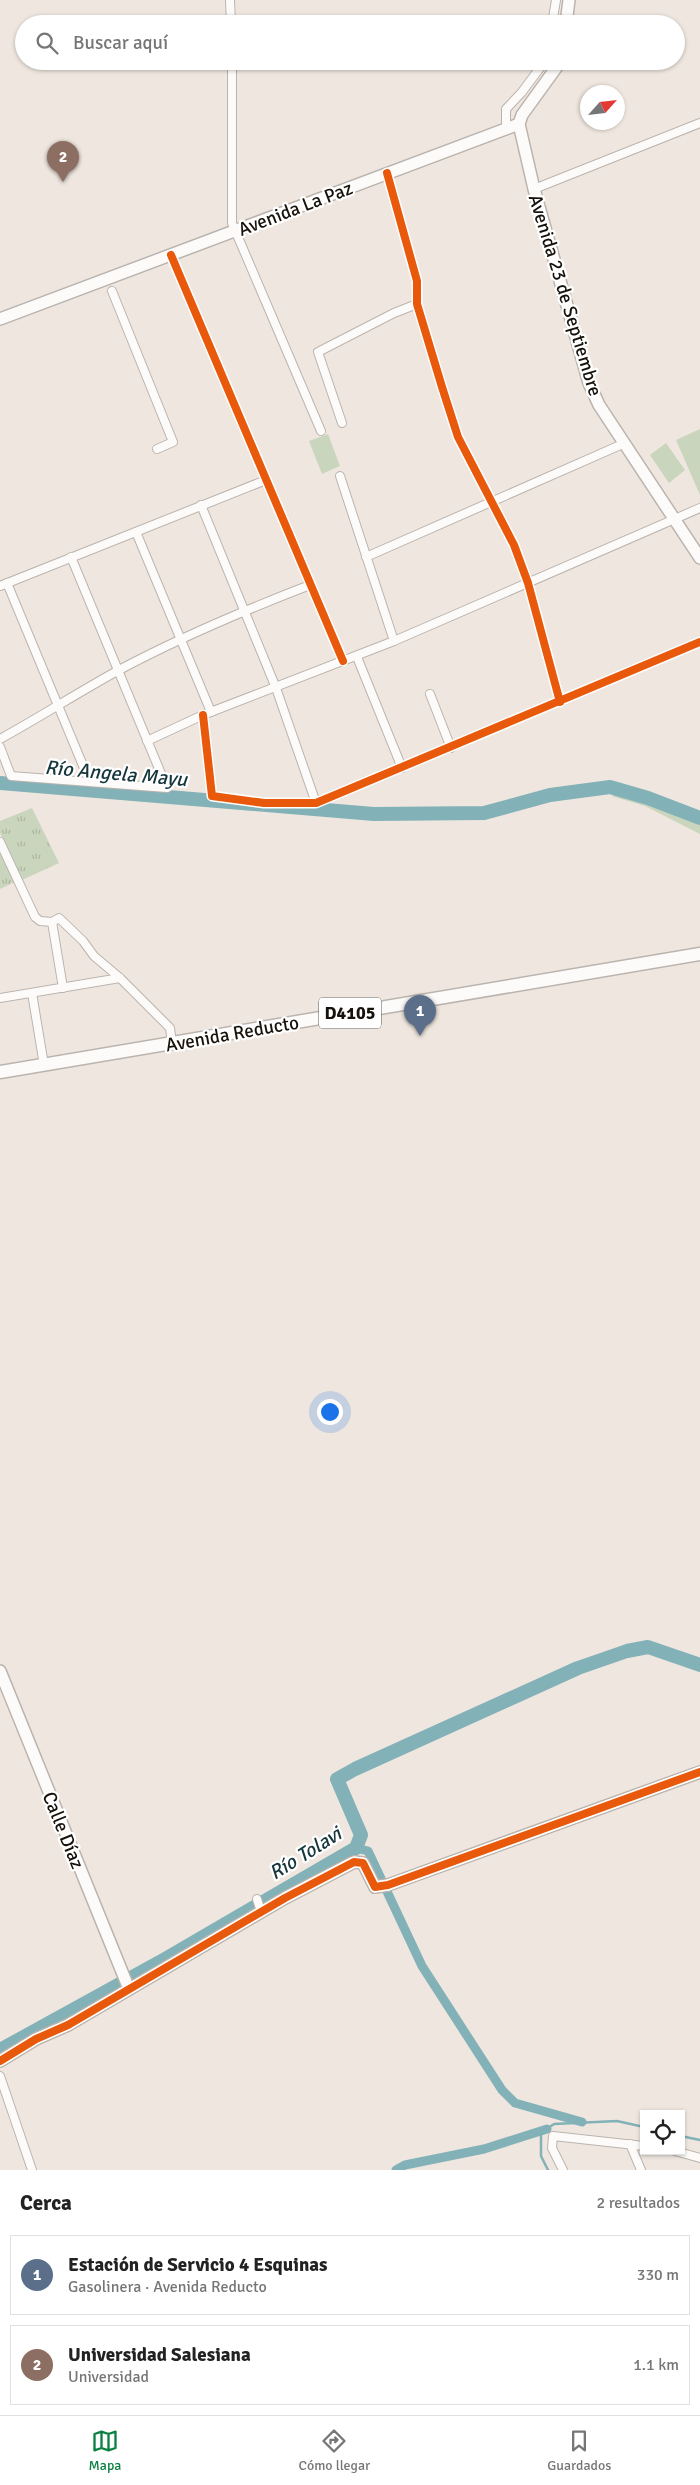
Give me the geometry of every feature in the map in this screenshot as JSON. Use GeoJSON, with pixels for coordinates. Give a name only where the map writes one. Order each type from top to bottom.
{"type":"FeatureCollection","features":[{"type":"Feature","properties":{"kind":"main road"},"geometry":{"type":"LineString","coordinates":[[567,15],[569,0]]}},
{"type":"Feature","properties":{"kind":"main road"},"geometry":{"type":"LineString","coordinates":[[519,124],[522,115],[554,70]]}},
{"type":"Feature","properties":{"kind":"main road","name":"Avenida La Paz"},"geometry":{"type":"LineString","coordinates":[[0,319],[519,124]]}},
{"type":"Feature","properties":{"kind":"main road","name":"Avenida 23 de Septiembre"},"geometry":{"type":"LineString","coordinates":[[519,124],[534,189],[598,405],[676,519],[700,558]]}},
{"type":"Feature","properties":{"kind":"main road","name":"Avenida Reducto"},"geometry":{"type":"LineString","coordinates":[[0,1072],[700,954]]}},
{"type":"Feature","properties":{"kind":"main road","name":"Calle Díaz"},"geometry":{"type":"LineString","coordinates":[[0,1672],[126,1982]]}},
{"type":"Feature","properties":{"kind":"main road"},"geometry":{"type":"LineString","coordinates":[[0,2061],[36,2039],[68,2025],[126,1982],[354,1862],[363,1863],[375,1887],[384,1886],[700,1772]]}},
{"type":"Feature","properties":{"kind":"street"},"geometry":{"type":"LineString","coordinates":[[230,0],[231,15]]}},
{"type":"Feature","properties":{"kind":"street"},"geometry":{"type":"LineString","coordinates":[[554,15],[556,0]]}},
{"type":"Feature","properties":{"kind":"street"},"geometry":{"type":"LineString","coordinates":[[232,70],[232,223],[321,431]]}},
{"type":"Feature","properties":{"kind":"street"},"geometry":{"type":"LineString","coordinates":[[506,129],[506,109],[538,70]]}},
{"type":"Feature","properties":{"kind":"street"},"geometry":{"type":"LineString","coordinates":[[534,189],[700,123]]}},
{"type":"Feature","properties":{"kind":"street"},"geometry":{"type":"LineString","coordinates":[[387,173],[417,281],[417,304],[458,437],[514,545],[528,583],[560,702]]}},
{"type":"Feature","properties":{"kind":"street"},"geometry":{"type":"LineString","coordinates":[[171,255],[343,661]]}},
{"type":"Feature","properties":{"kind":"street"},"geometry":{"type":"LineString","coordinates":[[112,291],[173,442],[157,449]]}},
{"type":"Feature","properties":{"kind":"street"},"geometry":{"type":"LineString","coordinates":[[342,423],[318,352],[394,313],[417,304]]}},
{"type":"Feature","properties":{"kind":"street"},"geometry":{"type":"LineString","coordinates":[[366,557],[625,443]]}},
{"type":"Feature","properties":{"kind":"street"},"geometry":{"type":"LineString","coordinates":[[340,476],[394,641]]}},
{"type":"Feature","properties":{"kind":"street"},"geometry":{"type":"LineString","coordinates":[[89,780],[3,585],[266,480]]}},
{"type":"Feature","properties":{"kind":"street"},"geometry":{"type":"LineString","coordinates":[[201,505],[276,688],[316,803]]}},
{"type":"Feature","properties":{"kind":"street"},"geometry":{"type":"LineString","coordinates":[[147,741],[207,714],[394,641],[700,508]]}},
{"type":"Feature","properties":{"kind":"street"},"geometry":{"type":"LineString","coordinates":[[136,532],[181,639],[207,714],[212,796],[264,803],[316,803],[700,642]]}},
{"type":"Feature","properties":{"kind":"street"},"geometry":{"type":"LineString","coordinates":[[0,747],[11,776],[89,780],[167,788],[70,557]]}},
{"type":"Feature","properties":{"kind":"street"},"geometry":{"type":"LineString","coordinates":[[0,739],[118,671],[181,639],[244,610],[310,585]]}},
{"type":"Feature","properties":{"kind":"street"},"geometry":{"type":"LineString","coordinates":[[357,656],[402,768]]}},
{"type":"Feature","properties":{"kind":"street"},"geometry":{"type":"LineString","coordinates":[[430,694],[451,748]]}},
{"type":"Feature","properties":{"kind":"street"},"geometry":{"type":"LineString","coordinates":[[0,842],[35,917],[40,921],[52,922],[59,918],[84,941],[94,956],[120,978],[170,1028],[172,1043]]}},
{"type":"Feature","properties":{"kind":"street"},"geometry":{"type":"LineString","coordinates":[[52,922],[63,988]]}},
{"type":"Feature","properties":{"kind":"street"},"geometry":{"type":"LineString","coordinates":[[0,998],[120,978]]}},
{"type":"Feature","properties":{"kind":"street"},"geometry":{"type":"LineString","coordinates":[[32,993],[44,1065]]}},
{"type":"Feature","properties":{"kind":"street"},"geometry":{"type":"LineString","coordinates":[[257,1898],[260,1910]]}},
{"type":"Feature","properties":{"kind":"street"},"geometry":{"type":"LineString","coordinates":[[0,2076],[32,2170]]}},
{"type":"Feature","properties":{"kind":"street"},"geometry":{"type":"LineString","coordinates":[[563,2170],[552,2148],[553,2136],[640,2145]]}},
{"type":"Feature","properties":{"kind":"street"},"geometry":{"type":"LineString","coordinates":[[630,2144],[641,2170]]}},
{"type":"Feature","properties":{"kind":"street"},"geometry":{"type":"LineString","coordinates":[[685,2154],[700,2158]]}},
{"type":"Feature","properties":{"kind":"green space"},"geometry":{"type":"Polygon","coordinates":[[[700,429],[700,495],[676,440],[700,429]]]}},
{"type":"Feature","properties":{"kind":"green space"},"geometry":{"type":"Polygon","coordinates":[[[328,434],[340,466],[322,474],[309,441],[328,434]]]}},
{"type":"Feature","properties":{"kind":"green space"},"geometry":{"type":"Polygon","coordinates":[[[666,443],[685,470],[669,483],[650,455],[666,443]]]}},
{"type":"Feature","properties":{"kind":"green space"},"geometry":{"type":"Polygon","coordinates":[[[620,794],[650,803],[700,824],[700,834],[645,806],[611,796],[620,794]]]}},
{"type":"Feature","properties":{"kind":"green space"},"geometry":{"type":"Polygon","coordinates":[[[32,808],[59,863],[22,880],[0,833],[0,821],[32,808]]]}},
{"type":"Feature","properties":{"kind":"green space"},"geometry":{"type":"Polygon","coordinates":[[[0,851],[15,882],[0,889],[0,851]]]}},
{"type":"Feature","properties":{"kind":"waterway","name":"Río Angela Mayu"},"geometry":{"type":"LineString","coordinates":[[0,783],[374,814],[484,813],[550,795],[610,787],[648,798],[700,818]]}},
{"type":"Feature","properties":{"kind":"waterway","name":"Río Tolavi"},"geometry":{"type":"LineString","coordinates":[[0,2050],[160,1962],[356,1848],[361,1835],[337,1779],[355,1769],[578,1668],[627,1651],[648,1647],[700,1665]]}},
{"type":"Feature","properties":{"kind":"waterway"},"geometry":{"type":"LineString","coordinates":[[356,1848],[368,1851],[422,1966],[502,2090],[515,2103],[582,2122]]}},
{"type":"Feature","properties":{"kind":"waterway"},"geometry":{"type":"LineString","coordinates":[[548,2170],[541,2156],[541,2133],[554,2124],[617,2121],[640,2126]]}},
{"type":"Feature","properties":{"kind":"waterway"},"geometry":{"type":"LineString","coordinates":[[396,2170],[405,2165],[484,2149],[547,2129]]}},
{"type":"Feature","properties":{"kind":"waterway"},"geometry":{"type":"LineString","coordinates":[[685,2137],[700,2140]]}},
{"type":"Feature","properties":{"kind":"cycle path"},"geometry":{"type":"LineString","coordinates":[[387,173],[417,281],[417,304],[458,437],[514,545],[528,583],[560,702]]}},
{"type":"Feature","properties":{"kind":"cycle path"},"geometry":{"type":"LineString","coordinates":[[171,255],[343,661]]}},
{"type":"Feature","properties":{"kind":"cycle path"},"geometry":{"type":"LineString","coordinates":[[203,715],[212,796],[264,803],[316,803],[700,642]]}},
{"type":"Feature","properties":{"kind":"cycle path"},"geometry":{"type":"LineString","coordinates":[[0,2061],[36,2039],[68,2025],[285,1898],[354,1862],[363,1863],[375,1887],[388,1885],[700,1772]]}},
{"type":"Feature","properties":{"kind":"place","name":"Universidad Salesiana"},"geometry":{"type":"Point","coordinates":[63,182]}},
{"type":"Feature","properties":{"kind":"place","name":"Estación de Servicio 4 Esquinas"},"geometry":{"type":"Point","coordinates":[420,1036]}}]}
